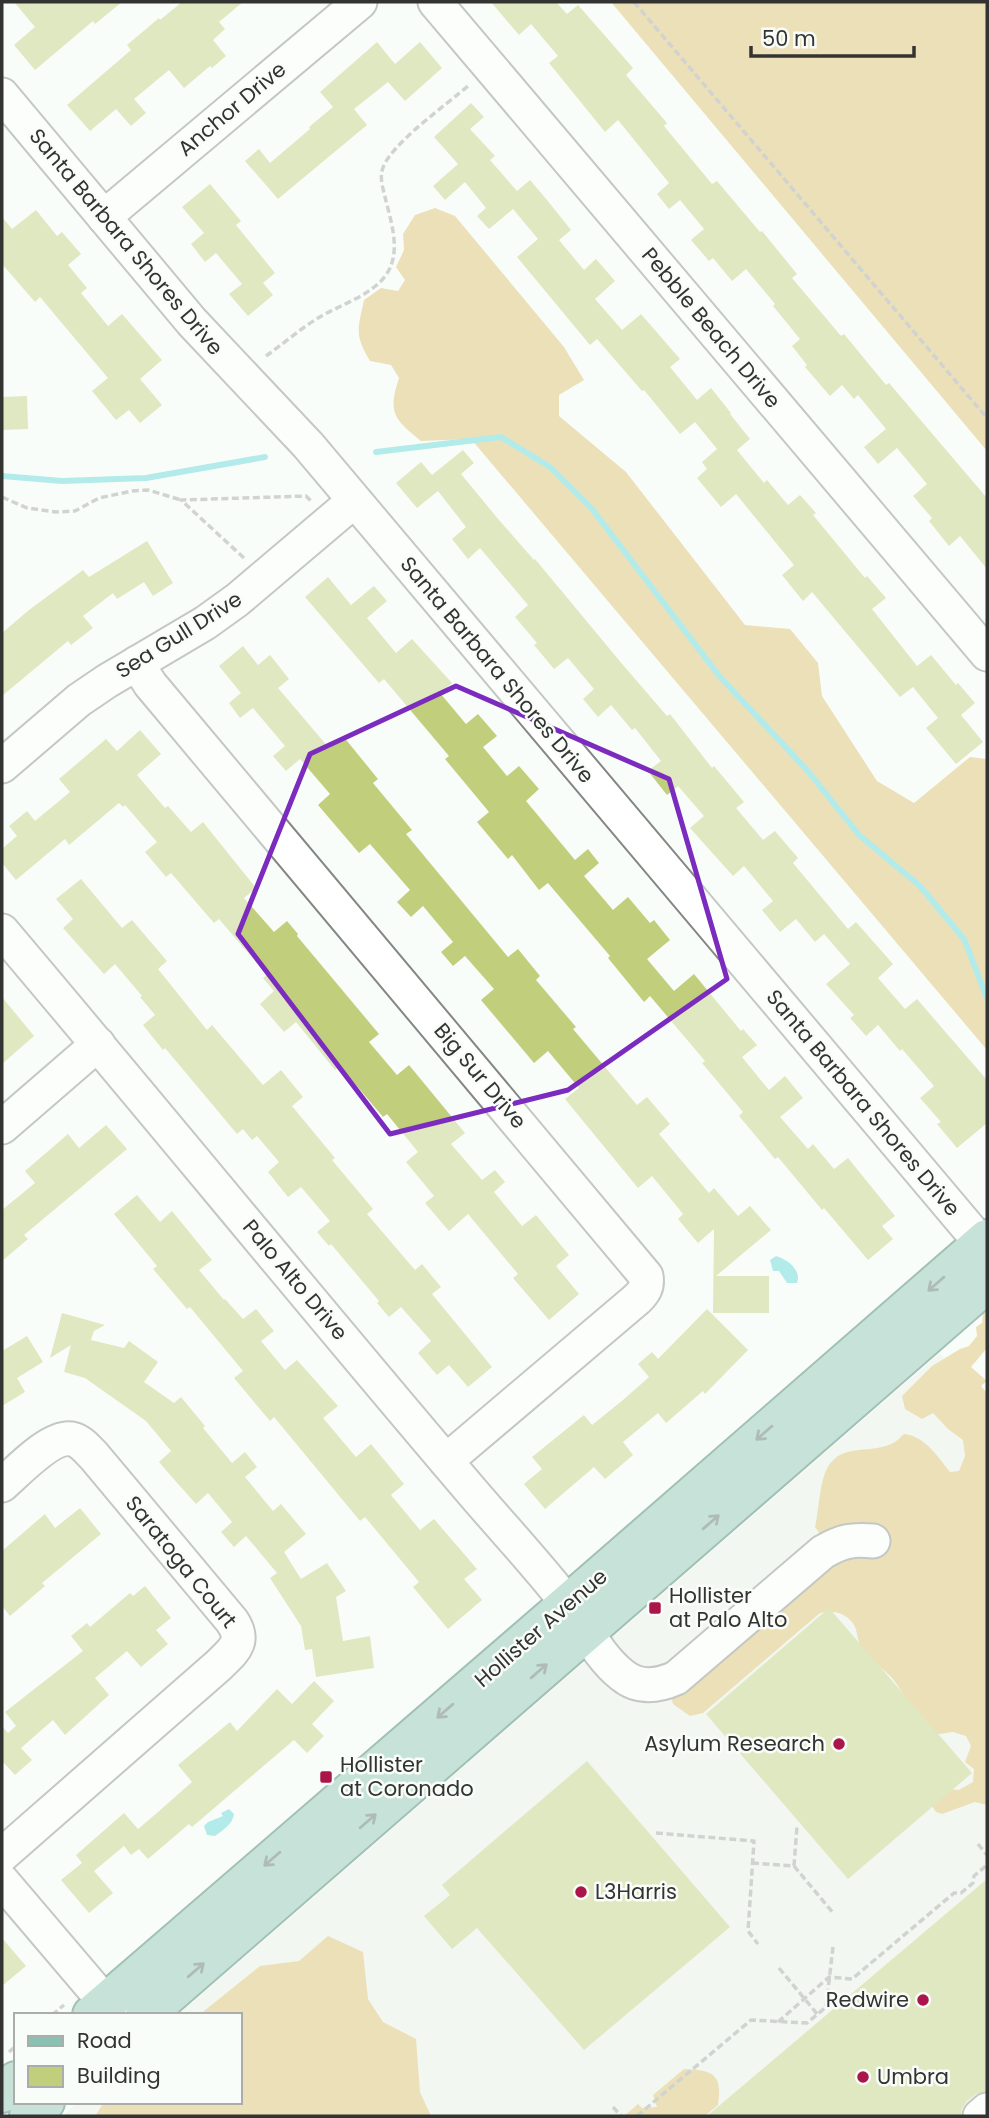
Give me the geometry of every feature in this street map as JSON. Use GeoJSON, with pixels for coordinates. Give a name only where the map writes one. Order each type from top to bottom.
{"type":"FeatureCollection","features":[{"type":"Feature","properties":{"kind":"main road","name":"Hollister Avenue"},"geometry":{"type":"LineString","coordinates":[[147,2013],[985,1244]]}},
{"type":"Feature","properties":{"kind":"main road","name":"Hollister Avenue"},"geometry":{"type":"LineString","coordinates":[[94,2010],[987,1283]]}},
{"type":"Feature","properties":{"kind":"street","name":"Anchor Drive"},"geometry":{"type":"LineString","coordinates":[[104,217],[360,2]]}},
{"type":"Feature","properties":{"kind":"street","name":"Pebble Beach Drive"},"geometry":{"type":"LineString","coordinates":[[435,2],[987,654]]}},
{"type":"Feature","properties":{"kind":"street","name":"Santa Barbara Shores Drive"},"geometry":{"type":"LineString","coordinates":[[2,95],[192,322],[286,420],[985,1244]]}},
{"type":"Feature","properties":{"kind":"street","name":"Sea Gull Drive"},"geometry":{"type":"LineString","coordinates":[[2,766],[79,700],[205,623],[237,600],[354,501]]}},
{"type":"Feature","properties":{"kind":"street","name":"Big Sur Drive"},"geometry":{"type":"LineString","coordinates":[[136,663],[150,684],[646,1276],[644,1292],[637,1299],[446,1461]]}},
{"type":"Feature","properties":{"kind":"street","name":"Palo Alto Drive"},"geometry":{"type":"LineString","coordinates":[[2,931],[577,1618],[597,1648],[621,1675],[647,1686],[676,1678],[823,1552],[854,1539],[873,1541]]}},
{"type":"Feature","properties":{"kind":"street"},"geometry":{"type":"LineString","coordinates":[[2,1127],[98,1044]]}},
{"type":"Feature","properties":{"kind":"street","name":"Saratoga Court"},"geometry":{"type":"LineString","coordinates":[[2,1485],[50,1445],[72,1439],[80,1443],[94,1456],[232,1621],[239,1633],[239,1639],[237,1646],[219,1665],[2,1855]]}},
{"type":"Feature","properties":{"kind":"street"},"geometry":{"type":"LineString","coordinates":[[2,1881],[94,2010]]}},
{"type":"Feature","properties":{"kind":"street"},"geometry":{"type":"LineString","coordinates":[[980,2116],[987,2110]]}},
{"type":"Feature","properties":{"kind":"path"},"geometry":{"type":"LineString","coordinates":[[634,2],[987,418]]}},
{"type":"Feature","properties":{"kind":"path"},"geometry":{"type":"LineString","coordinates":[[266,356],[317,319],[367,292],[384,277],[391,265],[394,251],[393,231],[382,182],[382,170],[387,159],[399,144],[474,81]]}},
{"type":"Feature","properties":{"kind":"path"},"geometry":{"type":"LineString","coordinates":[[2,497],[27,508],[56,512],[75,511],[99,498],[148,490],[181,500],[306,496],[311,501]]}},
{"type":"Feature","properties":{"kind":"path"},"geometry":{"type":"LineString","coordinates":[[181,500],[244,558]]}},
{"type":"Feature","properties":{"kind":"path"},"geometry":{"type":"LineString","coordinates":[[797,1826],[794,1866],[834,1914]]}},
{"type":"Feature","properties":{"kind":"path"},"geometry":{"type":"LineString","coordinates":[[656,1833],[754,1841],[748,1931],[758,1944]]}},
{"type":"Feature","properties":{"kind":"path"},"geometry":{"type":"LineString","coordinates":[[978,1844],[987,1855]]}},
{"type":"Feature","properties":{"kind":"path"},"geometry":{"type":"LineString","coordinates":[[752,1863],[794,1866]]}},
{"type":"Feature","properties":{"kind":"path"},"geometry":{"type":"LineString","coordinates":[[778,2022],[829,1977],[852,1979],[954,1893],[961,1893],[967,1888],[973,1882],[974,1876],[987,1865]]}},
{"type":"Feature","properties":{"kind":"path"},"geometry":{"type":"LineString","coordinates":[[637,2116],[751,2020],[807,2023],[818,2015],[826,2007],[833,1947]]}},
{"type":"Feature","properties":{"kind":"path"},"geometry":{"type":"LineString","coordinates":[[779,1968],[818,2015]]}},
{"type":"Feature","properties":{"kind":"path"},"geometry":{"type":"LineString","coordinates":[[69,2013],[94,2010]]}},
{"type":"Feature","properties":{"kind":"path"},"geometry":{"type":"LineString","coordinates":[[613,2107],[621,2116]]}},
{"type":"Feature","properties":{"kind":"highlighted area"},"geometry":{"type":"Polygon","coordinates":[[[456,686],[669,779],[727,979],[568,1090],[390,1134],[238,934],[310,754],[456,686]]]}},
{"type":"Feature","properties":{"kind":"shaded area"},"geometry":{"type":"Polygon","coordinates":[[[611,2],[987,2],[987,451],[611,2]]]}},
{"type":"Feature","properties":{"kind":"shaded area"},"geometry":{"type":"Polygon","coordinates":[[[435,208],[455,216],[564,347],[584,380],[559,395],[559,416],[626,472],[745,625],[790,629],[818,663],[822,696],[877,781],[914,803],[970,757],[987,759],[987,1050],[471,439],[421,441],[399,421],[394,400],[399,378],[391,365],[370,361],[359,338],[360,318],[364,300],[381,288],[398,291],[405,280],[396,267],[404,250],[403,234],[415,215],[435,208]]]}},
{"type":"Feature","properties":{"kind":"shaded area"},"geometry":{"type":"Polygon","coordinates":[[[984,1308],[987,1308],[987,1348],[971,1367],[987,1381],[981,1386],[987,1393],[987,1805],[975,1802],[942,1814],[936,1812],[932,1806],[948,1789],[959,1790],[973,1782],[974,1769],[965,1762],[971,1746],[966,1736],[953,1732],[925,1736],[898,1686],[866,1655],[854,1626],[840,1613],[820,1613],[703,1713],[690,1716],[673,1704],[670,1692],[822,1542],[815,1527],[821,1486],[825,1473],[837,1457],[891,1444],[904,1434],[925,1443],[950,1472],[959,1471],[965,1456],[963,1440],[933,1413],[922,1419],[905,1409],[902,1396],[932,1366],[969,1346],[977,1336],[976,1327],[982,1323],[984,1308]]]}},
{"type":"Feature","properties":{"kind":"shaded area"},"geometry":{"type":"Polygon","coordinates":[[[940,1353],[960,1377],[987,1441],[987,2116],[62,2116],[76,2104],[242,2104],[242,2013],[180,2013],[940,1353]]]}},
{"type":"Feature","properties":{"kind":"shaded area"},"geometry":{"type":"Polygon","coordinates":[[[328,1936],[363,1952],[368,1999],[383,2022],[416,2039],[420,2092],[431,2116],[95,2116],[103,2104],[242,2104],[242,2013],[201,2013],[260,1966],[299,1961],[328,1936]]]}},
{"type":"Feature","properties":{"kind":"shaded area"},"geometry":{"type":"Polygon","coordinates":[[[684,2069],[709,2073],[717,2080],[718,2105],[705,2116],[624,2116],[638,2104],[642,2108],[657,2107],[653,2095],[684,2069]]]}},
{"type":"Feature","properties":{"kind":"water"},"geometry":{"type":"Polygon","coordinates":[[[776,1256],[789,1262],[797,1274],[797,1283],[787,1283],[779,1271],[773,1271],[770,1260],[776,1256]]]}},
{"type":"Feature","properties":{"kind":"water"},"geometry":{"type":"Polygon","coordinates":[[[229,1809],[234,1814],[230,1824],[215,1836],[207,1835],[204,1826],[223,1816],[221,1813],[229,1809]]]}},
{"type":"Feature","properties":{"kind":"building"},"geometry":{"type":"Polygon","coordinates":[[[14,2],[122,2],[95,24],[93,21],[35,70],[14,45],[35,27],[14,2]]]}},
{"type":"Feature","properties":{"kind":"building"},"geometry":{"type":"Polygon","coordinates":[[[182,2],[243,2],[219,22],[225,29],[213,40],[226,56],[184,88],[169,70],[134,99],[146,113],[131,126],[116,109],[90,131],[67,105],[131,50],[127,45],[182,2]]]}},
{"type":"Feature","properties":{"kind":"building"},"geometry":{"type":"Polygon","coordinates":[[[491,2],[556,2],[567,14],[578,5],[607,38],[633,68],[626,75],[667,123],[664,126],[712,184],[717,181],[760,232],[762,231],[797,274],[792,278],[841,336],[844,334],[886,385],[889,383],[987,498],[987,569],[960,536],[949,546],[929,521],[932,518],[913,496],[927,484],[897,448],[878,464],[864,447],[886,429],[858,395],[854,399],[842,385],[830,396],[805,367],[807,365],[792,346],[800,339],[746,269],[732,281],[713,258],[709,261],[691,240],[704,229],[680,200],[669,209],[657,194],[669,183],[618,120],[605,132],[549,63],[558,56],[531,24],[519,35],[491,2]]]}},
{"type":"Feature","properties":{"kind":"building"},"geometry":{"type":"Polygon","coordinates":[[[377,42],[395,64],[420,42],[442,68],[405,101],[388,82],[354,109],[367,125],[278,199],[245,161],[259,149],[270,163],[310,129],[309,127],[333,107],[320,92],[377,42]]]}},
{"type":"Feature","properties":{"kind":"building"},"geometry":{"type":"Polygon","coordinates":[[[471,103],[484,117],[470,129],[495,156],[490,160],[517,191],[530,180],[571,230],[559,240],[584,270],[596,259],[615,281],[595,299],[622,330],[641,314],[680,359],[670,367],[697,400],[711,388],[750,439],[737,450],[764,483],[767,480],[788,505],[800,495],[816,513],[813,515],[865,578],[867,576],[886,598],[872,609],[917,666],[931,655],[975,703],[961,715],[983,742],[956,764],[926,728],[938,718],[913,687],[900,697],[812,592],[803,601],[782,575],[794,565],[736,494],[721,507],[697,478],[707,469],[702,462],[717,449],[695,422],[680,434],[597,339],[590,345],[517,257],[538,239],[513,209],[489,229],[477,216],[486,208],[465,182],[445,200],[433,186],[458,164],[434,137],[471,103]]]}},
{"type":"Feature","properties":{"kind":"building"},"geometry":{"type":"Polygon","coordinates":[[[210,184],[241,221],[236,225],[275,273],[263,283],[273,295],[248,316],[229,294],[242,284],[216,253],[205,262],[191,244],[204,233],[182,207],[210,184]]]}},
{"type":"Feature","properties":{"kind":"building"},"geometry":{"type":"Polygon","coordinates":[[[36,210],[57,236],[62,232],[81,254],[68,265],[87,288],[81,293],[108,326],[122,314],[162,360],[140,379],[162,405],[140,423],[129,410],[116,420],[92,391],[108,378],[40,297],[35,302],[2,264],[2,217],[12,229],[36,210]]]}},
{"type":"Feature","properties":{"kind":"building"},"geometry":{"type":"Polygon","coordinates":[[[27,396],[28,429],[2,430],[2,397],[27,396]]]}},
{"type":"Feature","properties":{"kind":"building"},"geometry":{"type":"Polygon","coordinates":[[[463,450],[474,463],[461,474],[667,716],[670,714],[712,768],[714,766],[744,802],[736,808],[763,840],[775,831],[798,858],[793,863],[848,929],[856,922],[893,964],[878,978],[905,1009],[917,999],[987,1080],[987,1123],[957,1148],[937,1124],[941,1122],[920,1098],[934,1086],[878,1025],[866,1036],[850,1018],[854,1015],[826,984],[850,964],[824,934],[815,942],[796,919],[780,932],[762,910],[773,901],[744,866],[733,876],[690,828],[704,816],[678,786],[667,795],[648,771],[661,761],[635,728],[632,730],[611,705],[598,717],[583,699],[594,689],[568,658],[554,669],[534,645],[537,643],[515,617],[528,605],[480,548],[468,559],[452,539],[466,527],[438,491],[417,508],[396,483],[421,462],[432,475],[463,450]]]}},
{"type":"Feature","properties":{"kind":"building"},"geometry":{"type":"Polygon","coordinates":[[[147,541],[173,583],[153,596],[144,582],[117,599],[113,593],[83,616],[93,628],[71,645],[68,641],[2,696],[2,633],[83,570],[89,577],[147,541]]]}},
{"type":"Feature","properties":{"kind":"building"},"geometry":{"type":"Polygon","coordinates":[[[328,577],[351,605],[374,586],[387,601],[367,618],[396,653],[412,639],[452,683],[440,693],[466,724],[478,714],[497,736],[483,747],[507,776],[519,766],[539,789],[526,801],[575,860],[588,849],[599,863],[584,876],[613,910],[628,897],[650,923],[654,920],[670,940],[647,959],[674,991],[694,974],[741,1031],[743,1029],[757,1045],[742,1057],[769,1090],[785,1076],[803,1098],[780,1117],[808,1149],[813,1144],[834,1169],[848,1158],[895,1216],[882,1226],[893,1239],[868,1260],[739,1116],[743,1112],[702,1063],[705,1061],[650,996],[644,1002],[608,958],[610,956],[548,883],[539,890],[512,855],[508,859],[477,822],[489,812],[445,759],[449,756],[384,679],[379,683],[305,597],[328,577]]]}},
{"type":"Feature","properties":{"kind":"building"},"geometry":{"type":"Polygon","coordinates":[[[243,646],[258,665],[270,655],[289,679],[278,688],[329,748],[343,736],[378,779],[373,783],[412,830],[406,834],[508,957],[518,949],[540,976],[536,980],[576,1027],[573,1029],[637,1105],[647,1097],[670,1124],[659,1134],[709,1193],[714,1188],[738,1216],[750,1206],[771,1230],[716,1276],[769,1276],[769,1313],[713,1313],[714,1229],[698,1243],[678,1219],[683,1214],[652,1176],[638,1188],[565,1099],[579,1088],[548,1051],[534,1063],[481,1000],[494,989],[465,956],[453,966],[441,952],[453,942],[423,906],[411,917],[397,902],[410,890],[370,844],[359,853],[318,805],[330,794],[300,759],[286,771],[273,756],[285,746],[253,708],[240,718],[229,703],[241,693],[219,666],[243,646]]]}},
{"type":"Feature","properties":{"kind":"building"},"geometry":{"type":"Polygon","coordinates":[[[140,730],[161,754],[137,775],[165,808],[168,806],[191,832],[203,822],[256,888],[244,898],[274,932],[287,921],[379,1034],[369,1042],[397,1075],[409,1065],[465,1133],[451,1144],[482,1180],[495,1170],[505,1182],[494,1192],[522,1226],[536,1215],[569,1255],[556,1266],[579,1294],[549,1320],[513,1278],[518,1274],[468,1214],[449,1231],[425,1203],[434,1196],[406,1162],[418,1152],[387,1114],[383,1117],[340,1066],[335,1070],[296,1022],[284,1032],[260,1004],[274,991],[263,978],[267,975],[219,919],[214,923],[171,873],[166,877],[145,852],[157,842],[125,805],[123,807],[119,803],[69,845],[65,839],[16,880],[2,863],[2,849],[17,836],[9,826],[27,811],[35,821],[70,792],[59,779],[106,739],[117,751],[140,730]]]}},
{"type":"Feature","properties":{"kind":"building"},"geometry":{"type":"Polygon","coordinates":[[[81,879],[122,928],[132,920],[167,961],[158,969],[207,1030],[212,1025],[263,1085],[281,1070],[303,1097],[292,1106],[373,1209],[367,1214],[415,1270],[422,1264],[441,1287],[432,1294],[492,1367],[468,1387],[449,1365],[437,1375],[418,1353],[431,1341],[401,1307],[389,1317],[377,1303],[379,1301],[331,1244],[329,1246],[317,1232],[330,1221],[301,1187],[288,1197],[268,1172],[279,1162],[257,1136],[252,1140],[243,1129],[237,1134],[143,1025],[155,1015],[140,997],[142,996],[115,964],[104,974],[63,928],[73,919],[56,899],[81,879]]]}},
{"type":"Feature","properties":{"kind":"building"},"geometry":{"type":"Polygon","coordinates":[[[2,997],[34,1036],[2,1064],[2,997]]]}},
{"type":"Feature","properties":{"kind":"building"},"geometry":{"type":"Polygon","coordinates":[[[106,1125],[127,1149],[24,1235],[28,1239],[2,1261],[2,1210],[35,1183],[25,1171],[68,1134],[79,1148],[106,1125]]]}},
{"type":"Feature","properties":{"kind":"building"},"geometry":{"type":"Polygon","coordinates":[[[137,1195],[160,1222],[172,1211],[212,1260],[199,1270],[224,1300],[243,1319],[256,1309],[274,1331],[261,1341],[285,1370],[297,1360],[338,1406],[323,1418],[356,1457],[371,1444],[404,1484],[391,1495],[420,1530],[434,1519],[477,1569],[464,1579],[482,1600],[448,1629],[413,1587],[419,1582],[365,1517],[360,1521],[274,1417],[270,1421],[234,1378],[243,1371],[190,1307],[187,1309],[153,1269],[157,1266],[114,1214],[137,1195]]]}},
{"type":"Feature","properties":{"kind":"building"},"geometry":{"type":"Polygon","coordinates":[[[707,1309],[748,1350],[705,1394],[703,1391],[666,1423],[658,1413],[623,1442],[633,1455],[605,1479],[594,1467],[545,1509],[524,1484],[542,1469],[532,1457],[584,1415],[592,1425],[623,1400],[649,1377],[638,1364],[652,1352],[658,1359],[707,1309]]]}},
{"type":"Feature","properties":{"kind":"building"},"geometry":{"type":"Polygon","coordinates":[[[62,1313],[105,1325],[94,1331],[91,1340],[124,1348],[129,1341],[158,1362],[144,1382],[174,1403],[181,1397],[232,1463],[245,1452],[257,1467],[245,1477],[273,1511],[281,1504],[306,1534],[284,1552],[301,1579],[327,1563],[346,1591],[336,1597],[343,1641],[370,1636],[374,1668],[316,1677],[312,1649],[305,1650],[301,1626],[270,1578],[277,1573],[246,1536],[234,1547],[221,1532],[232,1522],[208,1493],[196,1504],[171,1476],[159,1462],[171,1451],[146,1421],[85,1378],[64,1372],[71,1345],[50,1358],[62,1313]]]}},
{"type":"Feature","properties":{"kind":"building"},"geometry":{"type":"Polygon","coordinates":[[[27,1336],[43,1362],[17,1378],[25,1392],[2,1406],[2,1351],[27,1336]]]}},
{"type":"Feature","properties":{"kind":"building"},"geometry":{"type":"Polygon","coordinates":[[[80,1508],[101,1534],[42,1583],[45,1586],[10,1616],[2,1606],[2,1551],[45,1514],[55,1528],[80,1508]]]}},
{"type":"Feature","properties":{"kind":"building"},"geometry":{"type":"Polygon","coordinates":[[[145,1586],[171,1618],[156,1630],[168,1644],[141,1667],[127,1651],[95,1678],[109,1695],[65,1735],[53,1720],[21,1748],[32,1760],[15,1775],[2,1764],[2,1726],[8,1733],[16,1726],[5,1712],[83,1651],[71,1636],[87,1623],[90,1627],[130,1593],[133,1596],[145,1586]]]}},
{"type":"Feature","properties":{"kind":"building"},"geometry":{"type":"Polygon","coordinates":[[[829,1608],[972,1773],[848,1879],[706,1714],[829,1608]]]}},
{"type":"Feature","properties":{"kind":"building"},"geometry":{"type":"Polygon","coordinates":[[[314,1681],[334,1701],[312,1724],[324,1736],[307,1753],[294,1740],[192,1827],[189,1824],[148,1859],[139,1849],[131,1855],[124,1846],[94,1871],[113,1893],[89,1913],[61,1880],[82,1863],[76,1855],[124,1813],[138,1829],[158,1812],[192,1782],[178,1765],[230,1722],[237,1731],[277,1689],[292,1704],[314,1681]]]}},
{"type":"Feature","properties":{"kind":"building"},"geometry":{"type":"Polygon","coordinates":[[[587,1761],[730,1927],[584,2050],[477,1928],[452,1949],[424,1916],[450,1895],[442,1885],[587,1761]]]}},
{"type":"Feature","properties":{"kind":"building"},"geometry":{"type":"Polygon","coordinates":[[[987,1879],[987,2091],[967,2101],[961,2116],[707,2116],[987,1879]]]}},
{"type":"Feature","properties":{"kind":"building"},"geometry":{"type":"Polygon","coordinates":[[[2,1938],[26,1966],[2,1986],[2,1938]]]}},
{"type":"Feature","properties":{"kind":"waterway"},"geometry":{"type":"LineString","coordinates":[[376,452],[501,437],[550,467],[592,509],[720,677],[807,770],[859,835],[920,886],[964,939],[987,998]]}},
{"type":"Feature","properties":{"kind":"waterway"},"geometry":{"type":"LineString","coordinates":[[2,476],[62,481],[146,478],[265,457]]}},
{"type":"Feature","properties":{"kind":"place","name":"Hollister at Palo Alto"},"geometry":{"type":"Point","coordinates":[655,1608]}},
{"type":"Feature","properties":{"kind":"place","name":"Asylum Research"},"geometry":{"type":"Point","coordinates":[839,1744]}},
{"type":"Feature","properties":{"kind":"place","name":"Hollister at Coronado"},"geometry":{"type":"Point","coordinates":[326,1777]}},
{"type":"Feature","properties":{"kind":"place","name":"L3Harris"},"geometry":{"type":"Point","coordinates":[581,1892]}},
{"type":"Feature","properties":{"kind":"place","name":"Redwire"},"geometry":{"type":"Point","coordinates":[923,2000]}},
{"type":"Feature","properties":{"kind":"place","name":"Umbra"},"geometry":{"type":"Point","coordinates":[863,2077]}}]}
